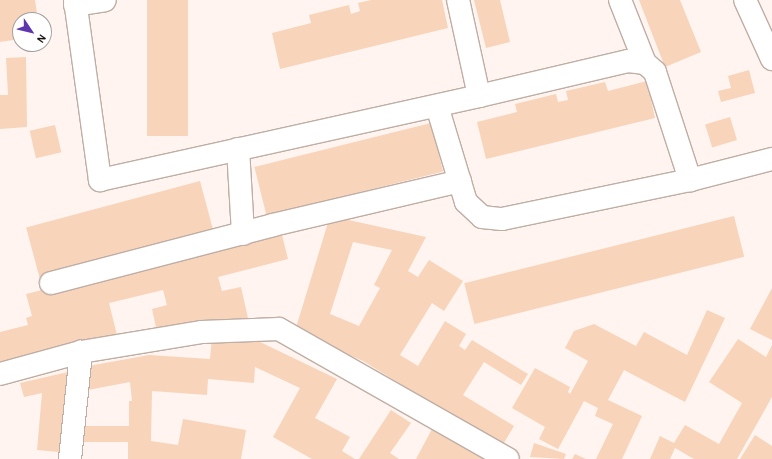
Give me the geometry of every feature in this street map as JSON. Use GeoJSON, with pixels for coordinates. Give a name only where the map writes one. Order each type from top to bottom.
{"type":"FeatureCollection","features":[{"type":"Feature","properties":{"kind":"street"},"geometry":{"type":"LineString","coordinates":[[105,0],[75,3],[100,180],[437,106],[628,61],[645,63]]}},
{"type":"Feature","properties":{"kind":"street"},"geometry":{"type":"LineString","coordinates":[[458,0],[479,96]]}},
{"type":"Feature","properties":{"kind":"street"},"geometry":{"type":"LineString","coordinates":[[620,0],[645,63],[655,72],[690,180]]}},
{"type":"Feature","properties":{"kind":"street"},"geometry":{"type":"LineString","coordinates":[[745,0],[772,59]]}},
{"type":"Feature","properties":{"kind":"street"},"geometry":{"type":"LineString","coordinates":[[437,106],[466,202],[482,217],[502,219],[690,180],[772,159]]}},
{"type":"Feature","properties":{"kind":"street"},"geometry":{"type":"LineString","coordinates":[[238,149],[243,234]]}},
{"type":"Feature","properties":{"kind":"street"},"geometry":{"type":"LineString","coordinates":[[51,283],[460,181]]}},
{"type":"Feature","properties":{"kind":"street"},"geometry":{"type":"LineString","coordinates":[[0,374],[81,352],[202,332],[279,329],[508,459]]}},
{"type":"Feature","properties":{"kind":"street"},"geometry":{"type":"LineString","coordinates":[[70,459],[81,352]]}},
{"type":"Feature","properties":{"kind":"building"},"geometry":{"type":"Polygon","coordinates":[[[0,0],[35,0],[37,12],[12,12],[12,40],[0,42],[0,0]]]}},
{"type":"Feature","properties":{"kind":"building"},"geometry":{"type":"Polygon","coordinates":[[[147,0],[188,0],[188,136],[147,136],[147,0]]]}},
{"type":"Feature","properties":{"kind":"building"},"geometry":{"type":"Polygon","coordinates":[[[371,0],[442,0],[448,28],[280,69],[272,33],[311,23],[309,15],[349,5],[351,14],[360,11],[358,3],[371,0]]]}},
{"type":"Feature","properties":{"kind":"building"},"geometry":{"type":"Polygon","coordinates":[[[474,0],[500,0],[510,42],[486,48],[474,0]]]}},
{"type":"Feature","properties":{"kind":"building"},"geometry":{"type":"Polygon","coordinates":[[[639,0],[680,0],[701,52],[665,67],[639,0]]]}},
{"type":"Feature","properties":{"kind":"building"},"geometry":{"type":"Polygon","coordinates":[[[26,57],[27,127],[0,129],[0,95],[8,95],[6,58],[26,57]]]}},
{"type":"Feature","properties":{"kind":"building"},"geometry":{"type":"Polygon","coordinates":[[[749,70],[755,93],[721,102],[718,91],[731,88],[728,76],[749,70]]]}},
{"type":"Feature","properties":{"kind":"building"},"geometry":{"type":"Polygon","coordinates":[[[647,81],[655,118],[486,159],[477,122],[517,112],[515,104],[556,94],[558,102],[568,100],[566,91],[605,82],[608,91],[647,81]]]}},
{"type":"Feature","properties":{"kind":"building"},"geometry":{"type":"Polygon","coordinates":[[[730,117],[737,140],[712,148],[705,125],[730,117]]]}},
{"type":"Feature","properties":{"kind":"building"},"geometry":{"type":"Polygon","coordinates":[[[431,123],[443,172],[267,216],[254,167],[431,123]]]}},
{"type":"Feature","properties":{"kind":"building"},"geometry":{"type":"Polygon","coordinates":[[[55,125],[61,152],[36,158],[30,131],[55,125]]]}},
{"type":"Feature","properties":{"kind":"building"},"geometry":{"type":"Polygon","coordinates":[[[200,181],[213,231],[40,278],[26,228],[200,181]]]}},
{"type":"Feature","properties":{"kind":"building"},"geometry":{"type":"Polygon","coordinates":[[[330,216],[426,237],[408,271],[418,277],[429,260],[463,281],[444,311],[432,303],[400,355],[418,366],[445,321],[466,334],[459,346],[465,350],[472,340],[528,374],[521,385],[484,362],[463,395],[514,426],[502,446],[363,361],[295,331],[330,216]],[[353,242],[330,314],[359,326],[380,288],[374,285],[392,250],[353,242]]]}},
{"type":"Feature","properties":{"kind":"building"},"geometry":{"type":"Polygon","coordinates":[[[734,216],[744,257],[474,324],[464,283],[734,216]]]}},
{"type":"Feature","properties":{"kind":"building"},"geometry":{"type":"Polygon","coordinates":[[[281,231],[288,259],[218,277],[222,291],[241,287],[248,318],[157,332],[152,309],[167,305],[163,290],[109,303],[117,335],[0,364],[0,332],[28,325],[26,318],[32,316],[26,294],[281,231]]]}},
{"type":"Feature","properties":{"kind":"building"},"geometry":{"type":"Polygon","coordinates":[[[772,288],[772,340],[750,329],[772,288]]]}},
{"type":"Feature","properties":{"kind":"building"},"geometry":{"type":"Polygon","coordinates":[[[707,310],[725,318],[685,402],[624,370],[608,400],[642,416],[622,459],[596,459],[613,424],[595,416],[598,408],[584,401],[558,449],[539,439],[545,427],[512,408],[535,368],[570,387],[568,392],[570,394],[588,361],[565,348],[574,331],[594,324],[636,346],[644,332],[687,355],[707,310]]]}},
{"type":"Feature","properties":{"kind":"building"},"geometry":{"type":"Polygon","coordinates":[[[212,337],[258,341],[337,379],[315,418],[350,437],[342,451],[355,459],[312,459],[273,437],[300,388],[255,367],[254,383],[208,379],[207,395],[152,391],[151,441],[178,445],[183,419],[246,430],[241,459],[128,459],[128,442],[83,442],[83,426],[129,426],[129,401],[132,401],[130,382],[88,390],[83,367],[149,355],[210,359],[212,337]]]}},
{"type":"Feature","properties":{"kind":"building"},"geometry":{"type":"Polygon","coordinates":[[[738,339],[766,357],[772,345],[772,397],[737,459],[694,459],[675,448],[670,459],[650,459],[660,436],[674,443],[685,425],[719,444],[742,403],[709,382],[738,339]]]}},
{"type":"Feature","properties":{"kind":"building"},"geometry":{"type":"Polygon","coordinates":[[[68,372],[73,375],[69,453],[37,450],[42,393],[24,397],[20,383],[68,372]]]}},
{"type":"Feature","properties":{"kind":"building"},"geometry":{"type":"Polygon","coordinates":[[[391,410],[411,423],[390,453],[399,459],[359,459],[391,410]]]}},
{"type":"Feature","properties":{"kind":"building"},"geometry":{"type":"Polygon","coordinates":[[[432,429],[485,459],[416,459],[432,429]]]}},
{"type":"Feature","properties":{"kind":"building"},"geometry":{"type":"Polygon","coordinates":[[[755,435],[772,446],[772,459],[740,459],[755,435]]]}},
{"type":"Feature","properties":{"kind":"building"},"geometry":{"type":"Polygon","coordinates":[[[534,443],[566,454],[564,459],[530,457],[534,443]]]}},
{"type":"Feature","properties":{"kind":"building"},"geometry":{"type":"Polygon","coordinates":[[[575,454],[586,459],[572,459],[575,454]]]}}]}
